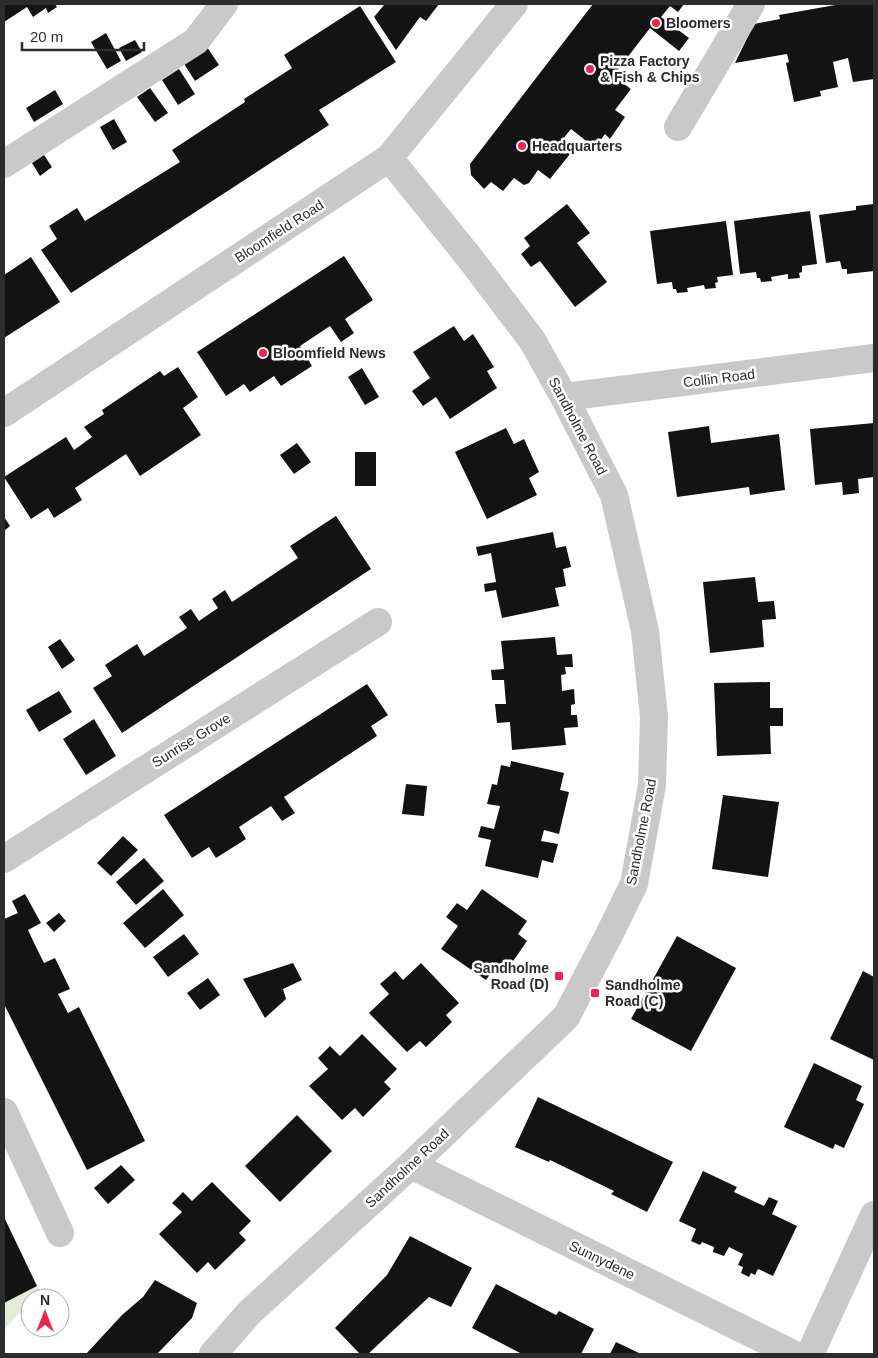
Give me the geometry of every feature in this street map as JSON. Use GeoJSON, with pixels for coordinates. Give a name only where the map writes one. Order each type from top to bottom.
{"type":"FeatureCollection","features":[{"type":"Feature","properties":{"kind":"street"},"geometry":{"type":"LineString","coordinates":[[4,164],[196,41],[224,4]]}},
{"type":"Feature","properties":{"kind":"street","name":"Bloomfield Road"},"geometry":{"type":"LineString","coordinates":[[4,413],[389,158],[514,4]]}},
{"type":"Feature","properties":{"kind":"street"},"geometry":{"type":"LineString","coordinates":[[678,127],[751,4]]}},
{"type":"Feature","properties":{"kind":"street","name":"Sandholme Road"},"geometry":{"type":"LineString","coordinates":[[213,1354],[250,1312],[410,1165],[566,1017],[634,884],[652,785],[654,717],[645,631],[614,495],[532,340],[469,257],[389,158]]}},
{"type":"Feature","properties":{"kind":"street","name":"Collin Road"},"geometry":{"type":"LineString","coordinates":[[564,398],[874,358]]}},
{"type":"Feature","properties":{"kind":"street","name":"Sunrise Grove"},"geometry":{"type":"LineString","coordinates":[[4,858],[378,622]]}},
{"type":"Feature","properties":{"kind":"street"},"geometry":{"type":"LineString","coordinates":[[4,1112],[60,1233]]}},
{"type":"Feature","properties":{"kind":"street","name":"Sunnydene"},"geometry":{"type":"LineString","coordinates":[[410,1165],[793,1354]]}},
{"type":"Feature","properties":{"kind":"street"},"geometry":{"type":"LineString","coordinates":[[810,1354],[874,1215]]}},
{"type":"Feature","properties":{"kind":"green space"},"geometry":{"type":"Polygon","coordinates":[[[20,1295],[20,1312],[4,1330],[4,1303],[20,1295]]]}},
{"type":"Feature","properties":{"kind":"building"},"geometry":{"type":"Polygon","coordinates":[[[4,4],[55,4],[57,7],[48,13],[46,8],[33,17],[27,7],[4,22],[4,4]]]}},
{"type":"Feature","properties":{"kind":"building"},"geometry":{"type":"Polygon","coordinates":[[[382,4],[439,4],[426,21],[420,17],[396,50],[374,17],[384,5],[382,4]]]}},
{"type":"Feature","properties":{"kind":"building"},"geometry":{"type":"Polygon","coordinates":[[[593,4],[684,4],[678,12],[670,6],[661,17],[689,38],[679,51],[650,28],[613,76],[631,89],[615,110],[625,117],[610,139],[605,134],[595,148],[571,129],[558,145],[570,154],[550,179],[538,170],[529,183],[524,185],[514,178],[503,191],[491,182],[484,189],[471,175],[470,164],[593,4]]]}},
{"type":"Feature","properties":{"kind":"building"},"geometry":{"type":"Polygon","coordinates":[[[841,4],[874,4],[874,79],[853,82],[848,58],[833,62],[838,87],[820,91],[821,96],[794,102],[786,63],[789,62],[787,54],[735,63],[754,24],[780,19],[779,15],[841,4]]]}},
{"type":"Feature","properties":{"kind":"building"},"geometry":{"type":"Polygon","coordinates":[[[360,6],[396,62],[319,110],[329,125],[71,293],[41,250],[57,239],[49,226],[77,208],[85,221],[180,162],[172,150],[245,102],[244,99],[292,68],[284,55],[360,6]]]}},
{"type":"Feature","properties":{"kind":"building"},"geometry":{"type":"Polygon","coordinates":[[[106,33],[121,61],[107,69],[91,42],[106,33]]]}},
{"type":"Feature","properties":{"kind":"building"},"geometry":{"type":"Polygon","coordinates":[[[135,40],[142,52],[126,61],[119,48],[135,40]]]}},
{"type":"Feature","properties":{"kind":"building"},"geometry":{"type":"Polygon","coordinates":[[[205,44],[219,65],[195,81],[181,59],[205,44]]]}},
{"type":"Feature","properties":{"kind":"building"},"geometry":{"type":"Polygon","coordinates":[[[179,69],[195,94],[178,105],[162,80],[179,69]]]}},
{"type":"Feature","properties":{"kind":"building"},"geometry":{"type":"Polygon","coordinates":[[[150,88],[168,113],[155,122],[137,97],[150,88]]]}},
{"type":"Feature","properties":{"kind":"building"},"geometry":{"type":"Polygon","coordinates":[[[55,90],[63,104],[34,122],[26,108],[55,90]]]}},
{"type":"Feature","properties":{"kind":"building"},"geometry":{"type":"Polygon","coordinates":[[[114,119],[127,142],[113,150],[100,127],[114,119]]]}},
{"type":"Feature","properties":{"kind":"building"},"geometry":{"type":"Polygon","coordinates":[[[44,155],[52,167],[40,176],[32,163],[44,155]]]}},
{"type":"Feature","properties":{"kind":"building"},"geometry":{"type":"Polygon","coordinates":[[[567,204],[590,233],[577,243],[607,282],[575,307],[540,261],[531,267],[521,254],[530,246],[524,238],[567,204]]]}},
{"type":"Feature","properties":{"kind":"building"},"geometry":{"type":"Polygon","coordinates":[[[874,204],[874,271],[847,274],[847,269],[842,269],[840,261],[826,263],[819,215],[856,210],[856,206],[874,204]]]}},
{"type":"Feature","properties":{"kind":"building"},"geometry":{"type":"Polygon","coordinates":[[[810,211],[817,264],[802,266],[802,272],[799,273],[800,278],[788,279],[788,274],[771,277],[772,281],[761,282],[760,278],[757,278],[756,272],[740,274],[734,221],[810,211]]]}},
{"type":"Feature","properties":{"kind":"building"},"geometry":{"type":"Polygon","coordinates":[[[726,221],[733,275],[717,277],[716,288],[705,289],[704,285],[687,288],[688,292],[677,293],[676,289],[673,289],[672,282],[657,284],[650,231],[726,221]]]}},
{"type":"Feature","properties":{"kind":"building"},"geometry":{"type":"Polygon","coordinates":[[[344,256],[373,300],[345,319],[354,333],[341,342],[330,326],[300,346],[312,366],[281,386],[274,376],[250,392],[244,384],[226,396],[197,352],[344,256]]]}},
{"type":"Feature","properties":{"kind":"building"},"geometry":{"type":"Polygon","coordinates":[[[31,257],[60,302],[4,338],[4,275],[31,257]]]}},
{"type":"Feature","properties":{"kind":"building"},"geometry":{"type":"Polygon","coordinates":[[[454,326],[464,341],[473,334],[494,367],[487,371],[497,388],[450,419],[436,397],[423,406],[412,391],[430,378],[413,352],[454,326]]]}},
{"type":"Feature","properties":{"kind":"building"},"geometry":{"type":"Polygon","coordinates":[[[178,367],[198,397],[183,408],[201,435],[140,476],[126,454],[75,488],[82,500],[54,518],[48,508],[31,519],[4,477],[66,437],[74,450],[92,437],[84,427],[104,414],[102,410],[160,371],[164,376],[178,367]]]}},
{"type":"Feature","properties":{"kind":"building"},"geometry":{"type":"Polygon","coordinates":[[[362,368],[379,397],[365,405],[348,377],[362,368]]]}},
{"type":"Feature","properties":{"kind":"building"},"geometry":{"type":"Polygon","coordinates":[[[874,423],[874,477],[858,479],[859,493],[843,495],[842,482],[815,485],[810,429],[874,423]]]}},
{"type":"Feature","properties":{"kind":"building"},"geometry":{"type":"Polygon","coordinates":[[[709,426],[711,443],[779,434],[785,490],[750,495],[749,487],[677,497],[668,432],[709,426]]]}},
{"type":"Feature","properties":{"kind":"building"},"geometry":{"type":"Polygon","coordinates":[[[506,428],[514,444],[524,439],[539,472],[529,478],[537,495],[487,519],[455,452],[506,428]]]}},
{"type":"Feature","properties":{"kind":"building"},"geometry":{"type":"Polygon","coordinates":[[[297,443],[311,462],[294,474],[280,455],[297,443]]]}},
{"type":"Feature","properties":{"kind":"building"},"geometry":{"type":"Polygon","coordinates":[[[355,452],[376,452],[376,486],[355,486],[355,452]]]}},
{"type":"Feature","properties":{"kind":"building"},"geometry":{"type":"Polygon","coordinates":[[[336,516],[371,569],[122,733],[93,688],[112,676],[105,665],[137,644],[144,656],[187,628],[179,617],[191,609],[199,621],[218,608],[212,599],[225,590],[232,602],[298,558],[290,546],[336,516]]]}},
{"type":"Feature","properties":{"kind":"building"},"geometry":{"type":"Polygon","coordinates":[[[4,517],[10,526],[4,531],[4,517]]]}},
{"type":"Feature","properties":{"kind":"building"},"geometry":{"type":"Polygon","coordinates":[[[553,532],[556,548],[566,546],[571,567],[563,569],[566,586],[555,588],[559,606],[502,618],[496,590],[485,592],[484,584],[496,582],[491,553],[478,556],[476,547],[553,532]]]}},
{"type":"Feature","properties":{"kind":"building"},"geometry":{"type":"Polygon","coordinates":[[[755,577],[758,602],[774,601],[776,619],[762,620],[764,647],[710,653],[703,582],[755,577]]]}},
{"type":"Feature","properties":{"kind":"building"},"geometry":{"type":"Polygon","coordinates":[[[555,637],[557,655],[572,654],[573,667],[565,667],[566,674],[561,675],[562,691],[574,689],[575,704],[571,705],[571,715],[577,715],[578,727],[564,728],[566,745],[512,750],[510,722],[497,723],[495,704],[506,704],[504,680],[492,680],[491,670],[504,669],[501,641],[555,637]]]}},
{"type":"Feature","properties":{"kind":"building"},"geometry":{"type":"Polygon","coordinates":[[[60,639],[75,660],[62,669],[48,647],[60,639]]]}},
{"type":"Feature","properties":{"kind":"building"},"geometry":{"type":"Polygon","coordinates":[[[770,682],[770,708],[783,708],[783,726],[770,726],[771,754],[717,756],[714,683],[770,682]]]}},
{"type":"Feature","properties":{"kind":"building"},"geometry":{"type":"Polygon","coordinates":[[[367,684],[388,715],[371,726],[377,736],[284,797],[295,813],[282,821],[271,806],[239,827],[246,839],[216,858],[209,847],[192,858],[164,815],[367,684]]]}},
{"type":"Feature","properties":{"kind":"building"},"geometry":{"type":"Polygon","coordinates":[[[59,691],[72,712],[39,732],[26,710],[59,691]]]}},
{"type":"Feature","properties":{"kind":"building"},"geometry":{"type":"Polygon","coordinates":[[[94,719],[116,756],[86,775],[63,739],[94,719]]]}},
{"type":"Feature","properties":{"kind":"building"},"geometry":{"type":"Polygon","coordinates":[[[511,761],[564,773],[560,790],[569,792],[559,834],[544,830],[541,841],[558,844],[553,863],[542,860],[538,878],[485,866],[491,840],[478,837],[481,826],[494,829],[500,806],[487,804],[492,784],[497,785],[501,765],[510,767],[511,761]]]}},
{"type":"Feature","properties":{"kind":"building"},"geometry":{"type":"Polygon","coordinates":[[[406,784],[427,786],[424,816],[402,814],[406,784]]]}},
{"type":"Feature","properties":{"kind":"building"},"geometry":{"type":"Polygon","coordinates":[[[723,795],[779,802],[768,877],[712,869],[723,795]]]}},
{"type":"Feature","properties":{"kind":"building"},"geometry":{"type":"Polygon","coordinates":[[[123,836],[138,850],[111,876],[97,863],[123,836]]]}},
{"type":"Feature","properties":{"kind":"building"},"geometry":{"type":"Polygon","coordinates":[[[144,858],[164,881],[136,905],[116,882],[144,858]]]}},
{"type":"Feature","properties":{"kind":"building"},"geometry":{"type":"Polygon","coordinates":[[[163,889],[184,915],[145,948],[123,923],[163,889]]]}},
{"type":"Feature","properties":{"kind":"building"},"geometry":{"type":"Polygon","coordinates":[[[482,889],[527,921],[518,934],[527,941],[516,957],[506,970],[497,964],[486,980],[441,949],[458,926],[446,917],[457,903],[467,910],[482,889]]]}},
{"type":"Feature","properties":{"kind":"building"},"geometry":{"type":"Polygon","coordinates":[[[25,894],[41,923],[28,930],[36,947],[44,963],[55,958],[70,989],[58,994],[68,1013],[79,1007],[145,1141],[87,1170],[4,1004],[4,919],[18,913],[12,901],[25,894]]]}},
{"type":"Feature","properties":{"kind":"building"},"geometry":{"type":"Polygon","coordinates":[[[59,913],[66,921],[54,932],[46,923],[59,913]]]}},
{"type":"Feature","properties":{"kind":"building"},"geometry":{"type":"Polygon","coordinates":[[[184,934],[199,954],[168,977],[153,957],[184,934]]]}},
{"type":"Feature","properties":{"kind":"building"},"geometry":{"type":"Polygon","coordinates":[[[677,936],[736,968],[691,1051],[631,1019],[677,936]]]}},
{"type":"Feature","properties":{"kind":"building"},"geometry":{"type":"Polygon","coordinates":[[[293,963],[302,980],[283,989],[286,999],[265,1018],[243,979],[293,963]]]}},
{"type":"Feature","properties":{"kind":"building"},"geometry":{"type":"Polygon","coordinates":[[[421,963],[459,1003],[446,1015],[452,1022],[426,1047],[420,1041],[407,1052],[369,1013],[389,994],[380,984],[395,971],[403,980],[421,963]]]}},
{"type":"Feature","properties":{"kind":"building"},"geometry":{"type":"Polygon","coordinates":[[[863,971],[874,977],[874,1060],[830,1039],[863,971]]]}},
{"type":"Feature","properties":{"kind":"building"},"geometry":{"type":"Polygon","coordinates":[[[208,978],[220,995],[200,1010],[187,993],[208,978]]]}},
{"type":"Feature","properties":{"kind":"building"},"geometry":{"type":"Polygon","coordinates":[[[362,1034],[397,1069],[384,1082],[391,1089],[363,1117],[355,1108],[342,1120],[309,1086],[328,1069],[318,1058],[330,1046],[340,1056],[362,1034]]]}},
{"type":"Feature","properties":{"kind":"building"},"geometry":{"type":"Polygon","coordinates":[[[814,1063],[862,1086],[856,1100],[864,1104],[844,1148],[835,1144],[833,1149],[784,1127],[814,1063]]]}},
{"type":"Feature","properties":{"kind":"building"},"geometry":{"type":"Polygon","coordinates":[[[538,1097],[673,1162],[647,1212],[611,1194],[614,1191],[550,1160],[549,1162],[515,1147],[538,1097]]]}},
{"type":"Feature","properties":{"kind":"building"},"geometry":{"type":"Polygon","coordinates":[[[297,1115],[332,1151],[280,1202],[245,1166],[297,1115]]]}},
{"type":"Feature","properties":{"kind":"building"},"geometry":{"type":"Polygon","coordinates":[[[121,1165],[135,1180],[108,1204],[94,1188],[121,1165]]]}},
{"type":"Feature","properties":{"kind":"building"},"geometry":{"type":"Polygon","coordinates":[[[703,1171],[737,1187],[734,1192],[764,1206],[769,1197],[778,1201],[772,1214],[797,1226],[773,1276],[758,1269],[755,1275],[751,1273],[749,1277],[741,1273],[743,1267],[738,1265],[743,1254],[729,1247],[724,1256],[713,1252],[714,1247],[702,1242],[700,1245],[691,1241],[696,1229],[679,1221],[703,1171]]]}},
{"type":"Feature","properties":{"kind":"building"},"geometry":{"type":"Polygon","coordinates":[[[212,1182],[251,1221],[239,1233],[246,1240],[215,1270],[208,1262],[197,1273],[159,1234],[182,1212],[172,1203],[183,1192],[192,1201],[212,1182]]]}},
{"type":"Feature","properties":{"kind":"building"},"geometry":{"type":"Polygon","coordinates":[[[4,1217],[37,1286],[33,1288],[20,1288],[20,1295],[4,1303],[4,1217]]]}},
{"type":"Feature","properties":{"kind":"building"},"geometry":{"type":"Polygon","coordinates":[[[410,1236],[472,1268],[451,1307],[429,1297],[368,1354],[360,1354],[335,1328],[387,1275],[410,1236]]]}},
{"type":"Feature","properties":{"kind":"building"},"geometry":{"type":"Polygon","coordinates":[[[155,1280],[197,1303],[192,1318],[157,1354],[86,1354],[122,1315],[143,1297],[155,1280]]]}},
{"type":"Feature","properties":{"kind":"building"},"geometry":{"type":"Polygon","coordinates":[[[496,1284],[556,1315],[559,1311],[594,1329],[581,1354],[522,1354],[472,1328],[496,1284]]]}},
{"type":"Feature","properties":{"kind":"building"},"geometry":{"type":"Polygon","coordinates":[[[616,1342],[641,1354],[610,1354],[616,1342]]]}},
{"type":"Feature","properties":{"kind":"place","name":"Bloomers"},"geometry":{"type":"Point","coordinates":[656,23]}},
{"type":"Feature","properties":{"kind":"place","name":"Pizza Factory & Fish & Chips"},"geometry":{"type":"Point","coordinates":[590,69]}},
{"type":"Feature","properties":{"kind":"place","name":"Headquarters"},"geometry":{"type":"Point","coordinates":[522,146]}},
{"type":"Feature","properties":{"kind":"place","name":"Bloomfield News"},"geometry":{"type":"Point","coordinates":[263,353]}},
{"type":"Feature","properties":{"kind":"place","name":"Sandholme Road (D)"},"geometry":{"type":"Point","coordinates":[559,976]}},
{"type":"Feature","properties":{"kind":"place","name":"Sandholme Road (C)"},"geometry":{"type":"Point","coordinates":[595,993]}}]}
